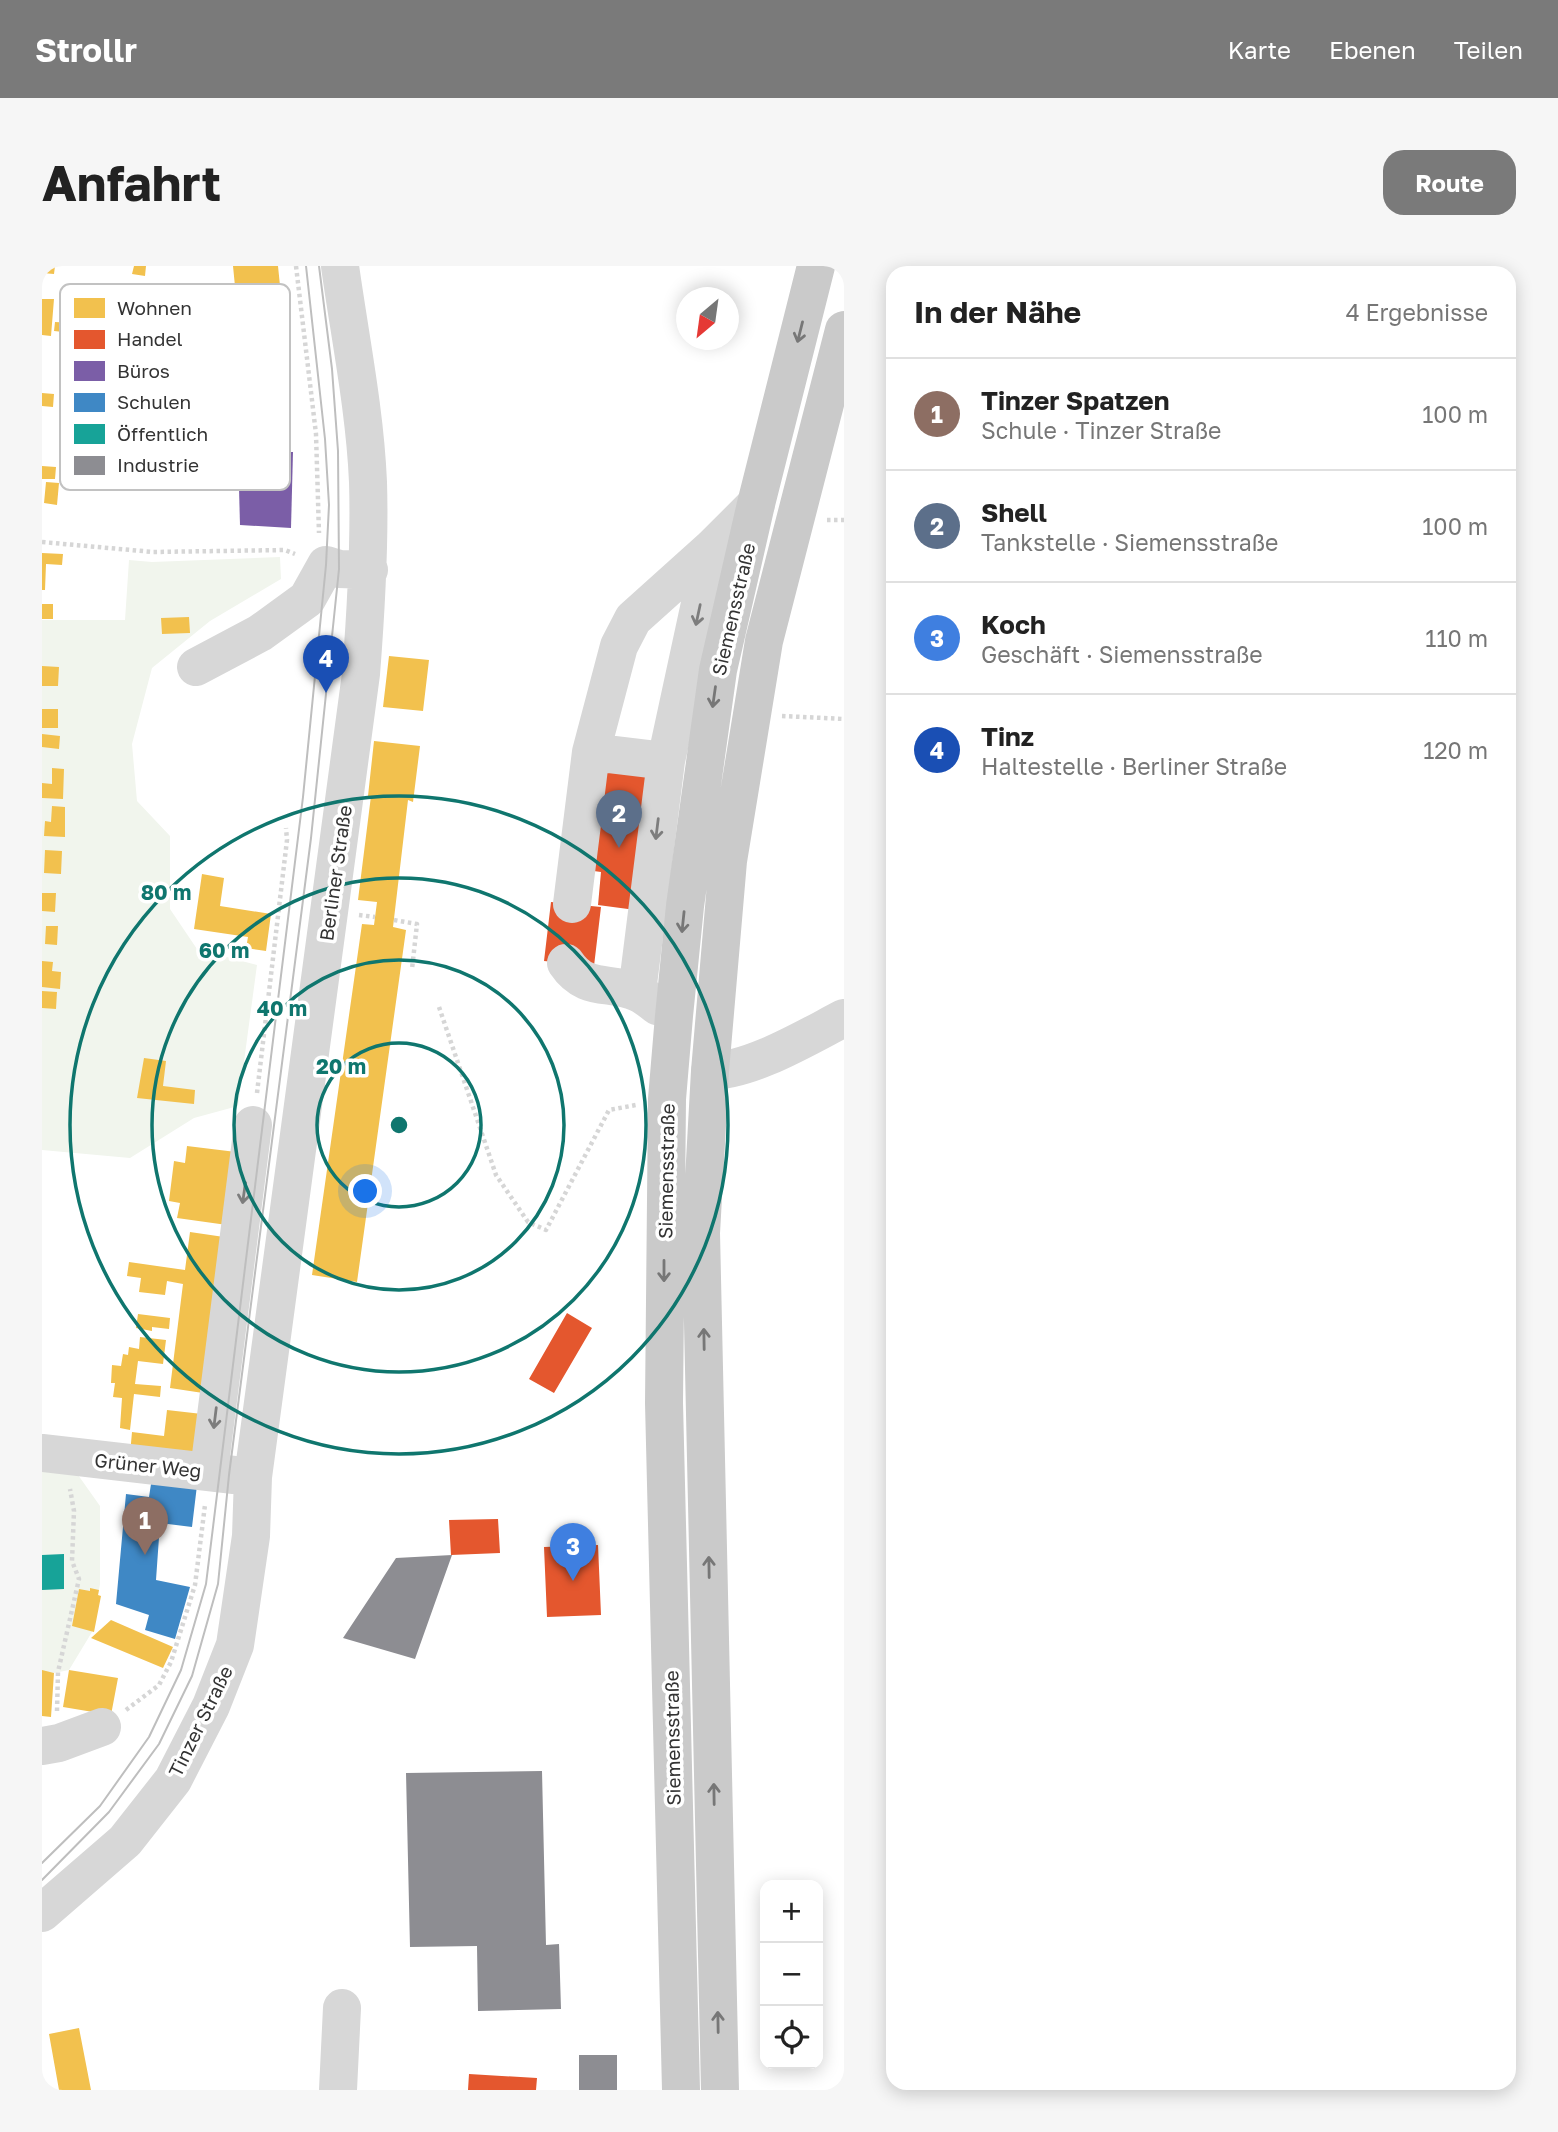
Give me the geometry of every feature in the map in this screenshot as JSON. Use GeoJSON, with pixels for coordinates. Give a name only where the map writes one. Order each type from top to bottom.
{"type":"FeatureCollection","features":[{"type":"Feature","properties":{"kind":"main road","name":"Siemensstraße"},"geometry":{"type":"LineString","coordinates":[[681,2090],[664,1403],[667,1099],[685,906],[718,670],[816,266]]}},
{"type":"Feature","properties":{"kind":"main road","name":"Siemensstraße"},"geometry":{"type":"LineString","coordinates":[[720,2090],[701,1233],[710,1071],[727,861],[764,641],[844,330]]}},
{"type":"Feature","properties":{"kind":"street","name":"Berliner Straße"},"geometry":{"type":"LineString","coordinates":[[253,1477],[339,852],[361,674],[369,570],[368,479],[340,266]]}},
{"type":"Feature","properties":{"kind":"street"},"geometry":{"type":"LineString","coordinates":[[572,904],[591,752],[618,646],[633,619],[756,505]]}},
{"type":"Feature","properties":{"kind":"street"},"geometry":{"type":"LineString","coordinates":[[637,992],[666,761],[712,548]]}},
{"type":"Feature","properties":{"kind":"street"},"geometry":{"type":"LineString","coordinates":[[196,667],[260,633],[307,598],[321,563],[339,569],[369,570]]}},
{"type":"Feature","properties":{"kind":"street"},"geometry":{"type":"LineString","coordinates":[[591,752],[666,761]]}},
{"type":"Feature","properties":{"kind":"street"},"geometry":{"type":"LineString","coordinates":[[566,963],[575,976],[596,984],[637,992],[674,1016]]}},
{"type":"Feature","properties":{"kind":"street"},"geometry":{"type":"LineString","coordinates":[[710,1071],[736,1068],[800,1041],[844,1017]]}},
{"type":"Feature","properties":{"kind":"street"},"geometry":{"type":"LineString","coordinates":[[209,1471],[253,1125]]}},
{"type":"Feature","properties":{"kind":"street","name":"Grüner Weg"},"geometry":{"type":"LineString","coordinates":[[60,1455],[253,1477]]}},
{"type":"Feature","properties":{"kind":"street","name":"Tinzer Straße"},"geometry":{"type":"LineString","coordinates":[[42,1913],[125,1841],[173,1780],[212,1706],[235,1645],[251,1536],[253,1477]]}},
{"type":"Feature","properties":{"kind":"street"},"geometry":{"type":"LineString","coordinates":[[50,1744],[102,1727]]}},
{"type":"Feature","properties":{"kind":"street"},"geometry":{"type":"LineString","coordinates":[[338,2090],[342,2008]]}},
{"type":"Feature","properties":{"kind":"path"},"geometry":{"type":"LineString","coordinates":[[42,542],[153,552],[285,550],[321,563],[316,434],[296,266]]}},
{"type":"Feature","properties":{"kind":"path"},"geometry":{"type":"LineString","coordinates":[[774,715],[844,719]]}},
{"type":"Feature","properties":{"kind":"path"},"geometry":{"type":"LineString","coordinates":[[253,1125],[287,840],[286,828]]}},
{"type":"Feature","properties":{"kind":"path"},"geometry":{"type":"LineString","coordinates":[[394,920],[417,924],[412,969]]}},
{"type":"Feature","properties":{"kind":"path"},"geometry":{"type":"LineString","coordinates":[[439,1007],[496,1175],[528,1222],[546,1230],[609,1110],[667,1099]]}},
{"type":"Feature","properties":{"kind":"path"},"geometry":{"type":"LineString","coordinates":[[50,1744],[58,1672],[79,1579],[72,1561],[74,1511],[69,1480],[60,1455]]}},
{"type":"Feature","properties":{"kind":"path"},"geometry":{"type":"LineString","coordinates":[[102,1727],[159,1685],[172,1662],[195,1585],[209,1471]]}},
{"type":"Feature","properties":{"kind":"shaded area"},"geometry":{"type":"Polygon","coordinates":[[[280,557],[281,579],[210,621],[152,668],[132,744],[137,801],[170,836],[170,909],[197,949],[257,965],[238,1106],[194,1118],[130,1158],[42,1150],[42,620],[125,620],[129,560],[152,562],[280,557]]]}},
{"type":"Feature","properties":{"kind":"shaded area"},"geometry":{"type":"Polygon","coordinates":[[[42,1463],[71,1465],[100,1506],[100,1584],[92,1632],[69,1670],[54,1673],[42,1671],[42,1463]]]}},
{"type":"Feature","properties":{"kind":"building: Wohnen"},"geometry":{"type":"Polygon","coordinates":[[[42,266],[55,266],[54,274],[42,273],[42,266]]]}},
{"type":"Feature","properties":{"kind":"building: Wohnen"},"geometry":{"type":"Polygon","coordinates":[[[134,266],[146,266],[145,276],[132,274],[134,266]]]}},
{"type":"Feature","properties":{"kind":"building: Wohnen"},"geometry":{"type":"Polygon","coordinates":[[[233,266],[278,266],[280,284],[235,284],[233,266]]]}},
{"type":"Feature","properties":{"kind":"building: Wohnen"},"geometry":{"type":"Polygon","coordinates":[[[42,299],[54,299],[51,336],[42,335],[42,299]]]}},
{"type":"Feature","properties":{"kind":"building: Wohnen"},"geometry":{"type":"Polygon","coordinates":[[[55,322],[60,322],[60,332],[54,331],[55,322]]]}},
{"type":"Feature","properties":{"kind":"building: Wohnen"},"geometry":{"type":"Polygon","coordinates":[[[42,393],[54,394],[53,407],[42,406],[42,393]]]}},
{"type":"Feature","properties":{"kind":"building: Wohnen"},"geometry":{"type":"Polygon","coordinates":[[[42,466],[56,467],[55,479],[42,479],[42,466]]]}},
{"type":"Feature","properties":{"kind":"building: Wohnen"},"geometry":{"type":"Polygon","coordinates":[[[46,482],[59,483],[57,505],[44,503],[46,482]]]}},
{"type":"Feature","properties":{"kind":"building: Wohnen"},"geometry":{"type":"Polygon","coordinates":[[[42,553],[63,554],[62,565],[46,564],[45,590],[42,590],[42,553]]]}},
{"type":"Feature","properties":{"kind":"building: Wohnen"},"geometry":{"type":"Polygon","coordinates":[[[42,604],[53,604],[53,619],[42,619],[42,604]]]}},
{"type":"Feature","properties":{"kind":"building: Wohnen"},"geometry":{"type":"Polygon","coordinates":[[[189,617],[190,633],[162,634],[161,618],[189,617]]]}},
{"type":"Feature","properties":{"kind":"building: Wohnen"},"geometry":{"type":"Polygon","coordinates":[[[389,656],[429,660],[423,711],[383,707],[389,656]]]}},
{"type":"Feature","properties":{"kind":"building: Wohnen"},"geometry":{"type":"Polygon","coordinates":[[[42,666],[59,667],[58,686],[42,686],[42,666]]]}},
{"type":"Feature","properties":{"kind":"building: Wohnen"},"geometry":{"type":"Polygon","coordinates":[[[42,709],[58,709],[58,728],[42,728],[42,709]]]}},
{"type":"Feature","properties":{"kind":"building: Wohnen"},"geometry":{"type":"Polygon","coordinates":[[[42,734],[60,736],[59,749],[42,747],[42,734]]]}},
{"type":"Feature","properties":{"kind":"building: Wohnen"},"geometry":{"type":"Polygon","coordinates":[[[374,741],[420,746],[413,802],[408,800],[393,927],[406,930],[357,1282],[312,1275],[362,924],[374,925],[377,902],[358,900],[371,796],[368,796],[374,741]]]}},
{"type":"Feature","properties":{"kind":"building: Wohnen"},"geometry":{"type":"Polygon","coordinates":[[[52,768],[64,769],[63,799],[42,798],[42,783],[52,784],[52,768]]]}},
{"type":"Feature","properties":{"kind":"building: Wohnen"},"geometry":{"type":"Polygon","coordinates":[[[52,806],[65,807],[65,837],[44,836],[45,821],[51,822],[52,806]]]}},
{"type":"Feature","properties":{"kind":"building: Wohnen"},"geometry":{"type":"Polygon","coordinates":[[[45,850],[62,851],[61,874],[44,873],[45,850]]]}},
{"type":"Feature","properties":{"kind":"building: Wohnen"},"geometry":{"type":"Polygon","coordinates":[[[202,874],[224,878],[220,906],[271,914],[266,951],[246,948],[248,937],[194,929],[202,874]]]}},
{"type":"Feature","properties":{"kind":"building: Wohnen"},"geometry":{"type":"Polygon","coordinates":[[[42,893],[56,893],[55,912],[42,911],[42,893]]]}},
{"type":"Feature","properties":{"kind":"building: Wohnen"},"geometry":{"type":"Polygon","coordinates":[[[46,926],[58,926],[57,945],[45,944],[46,926]]]}},
{"type":"Feature","properties":{"kind":"building: Wohnen"},"geometry":{"type":"Polygon","coordinates":[[[42,961],[53,962],[52,971],[61,972],[60,989],[42,987],[42,961]]]}},
{"type":"Feature","properties":{"kind":"building: Wohnen"},"geometry":{"type":"Polygon","coordinates":[[[42,991],[57,992],[56,1009],[42,1008],[42,991]]]}},
{"type":"Feature","properties":{"kind":"building: Wohnen"},"geometry":{"type":"Polygon","coordinates":[[[144,1058],[166,1061],[163,1086],[195,1090],[194,1104],[137,1098],[144,1058]]]}},
{"type":"Feature","properties":{"kind":"building: Wohnen"},"geometry":{"type":"Polygon","coordinates":[[[187,1146],[236,1152],[227,1225],[177,1218],[180,1203],[169,1201],[174,1161],[185,1163],[187,1146]]]}},
{"type":"Feature","properties":{"kind":"building: Wohnen"},"geometry":{"type":"Polygon","coordinates":[[[190,1232],[224,1237],[203,1393],[170,1388],[183,1284],[167,1281],[165,1295],[139,1292],[141,1278],[127,1276],[129,1262],[185,1270],[190,1232]]]}},
{"type":"Feature","properties":{"kind":"building: Wohnen"},"geometry":{"type":"Polygon","coordinates":[[[138,1314],[170,1318],[169,1329],[152,1327],[152,1331],[136,1328],[138,1314]]]}},
{"type":"Feature","properties":{"kind":"building: Wohnen"},"geometry":{"type":"Polygon","coordinates":[[[140,1337],[166,1340],[163,1364],[138,1361],[135,1384],[161,1386],[160,1397],[134,1394],[130,1430],[120,1428],[122,1398],[113,1397],[115,1383],[111,1383],[112,1365],[121,1366],[123,1354],[128,1355],[129,1347],[139,1349],[140,1337]]]}},
{"type":"Feature","properties":{"kind":"building: Wohnen"},"geometry":{"type":"Polygon","coordinates":[[[167,1410],[202,1414],[196,1462],[130,1454],[132,1432],[164,1436],[167,1410]]]}},
{"type":"Feature","properties":{"kind":"building: Wohnen"},"geometry":{"type":"Polygon","coordinates":[[[90,1588],[99,1590],[98,1595],[101,1596],[94,1632],[72,1626],[79,1589],[90,1591],[90,1588]]]}},
{"type":"Feature","properties":{"kind":"building: Wohnen"},"geometry":{"type":"Polygon","coordinates":[[[111,1620],[173,1647],[163,1668],[91,1638],[111,1620]]]}},
{"type":"Feature","properties":{"kind":"building: Wohnen"},"geometry":{"type":"Polygon","coordinates":[[[42,1670],[54,1673],[51,1717],[42,1716],[42,1670]]]}},
{"type":"Feature","properties":{"kind":"building: Wohnen"},"geometry":{"type":"Polygon","coordinates":[[[69,1670],[118,1678],[111,1715],[63,1707],[69,1670]]]}},
{"type":"Feature","properties":{"kind":"building: Wohnen"},"geometry":{"type":"Polygon","coordinates":[[[79,2028],[91,2090],[59,2090],[49,2034],[79,2028]]]}},
{"type":"Feature","properties":{"kind":"building: Handel"},"geometry":{"type":"Polygon","coordinates":[[[601,756],[661,763],[643,911],[598,905],[601,872],[579,869],[601,756]]]}},
{"type":"Feature","properties":{"kind":"building: Handel"},"geometry":{"type":"Polygon","coordinates":[[[551,902],[601,907],[594,966],[544,961],[551,902]]]}},
{"type":"Feature","properties":{"kind":"building: Handel"},"geometry":{"type":"Polygon","coordinates":[[[567,1313],[592,1328],[554,1393],[529,1379],[567,1313]]]}},
{"type":"Feature","properties":{"kind":"building: Handel"},"geometry":{"type":"Polygon","coordinates":[[[498,1519],[500,1553],[451,1555],[449,1520],[498,1519]]]}},
{"type":"Feature","properties":{"kind":"building: Handel"},"geometry":{"type":"Polygon","coordinates":[[[598,1545],[601,1615],[547,1617],[544,1547],[598,1545]]]}},
{"type":"Feature","properties":{"kind":"building: Handel"},"geometry":{"type":"Polygon","coordinates":[[[469,2074],[537,2078],[536,2090],[468,2090],[469,2074]]]}},
{"type":"Feature","properties":{"kind":"building: Büros"},"geometry":{"type":"Polygon","coordinates":[[[290,452],[293,452],[291,528],[240,525],[239,490],[290,490],[290,452]]]}},
{"type":"Feature","properties":{"kind":"building: Schulen"},"geometry":{"type":"Polygon","coordinates":[[[153,1471],[198,1477],[192,1527],[160,1523],[156,1580],[190,1587],[175,1639],[145,1630],[149,1615],[116,1604],[126,1494],[149,1497],[153,1471]]]}},
{"type":"Feature","properties":{"kind":"building: Öffentlich"},"geometry":{"type":"Polygon","coordinates":[[[64,1554],[64,1589],[42,1590],[42,1555],[64,1554]]]}},
{"type":"Feature","properties":{"kind":"building: Industrie"},"geometry":{"type":"Polygon","coordinates":[[[452,1555],[415,1659],[343,1638],[396,1558],[452,1555]]]}},
{"type":"Feature","properties":{"kind":"building: Industrie"},"geometry":{"type":"Polygon","coordinates":[[[542,1771],[546,1945],[559,1944],[561,2009],[478,2011],[477,1946],[410,1947],[406,1773],[542,1771]]]}},
{"type":"Feature","properties":{"kind":"building: Industrie"},"geometry":{"type":"Polygon","coordinates":[[[579,2055],[617,2055],[617,2090],[579,2090],[579,2055]]]}},
{"type":"Feature","properties":{"kind":"tram line"},"geometry":{"type":"LineString","coordinates":[[42,1863],[100,1806],[149,1737],[181,1670],[206,1584],[303,797],[326,565],[329,505],[325,439],[306,266]]}},
{"type":"Feature","properties":{"kind":"tram line"},"geometry":{"type":"LineString","coordinates":[[42,1880],[109,1812],[159,1744],[192,1676],[218,1584],[229,1475],[311,838],[339,569],[338,451],[332,369],[319,266]]}},
{"type":"Feature","properties":{"kind":"place","name":"Tinz"},"geometry":{"type":"Point","coordinates":[326,693]}},
{"type":"Feature","properties":{"kind":"place","name":"Shell"},"geometry":{"type":"Point","coordinates":[619,848]}},
{"type":"Feature","properties":{"kind":"place","name":"Tinzer Spatzen"},"geometry":{"type":"Point","coordinates":[145,1555]}},
{"type":"Feature","properties":{"kind":"place","name":"Koch"},"geometry":{"type":"Point","coordinates":[573,1581]}}]}
